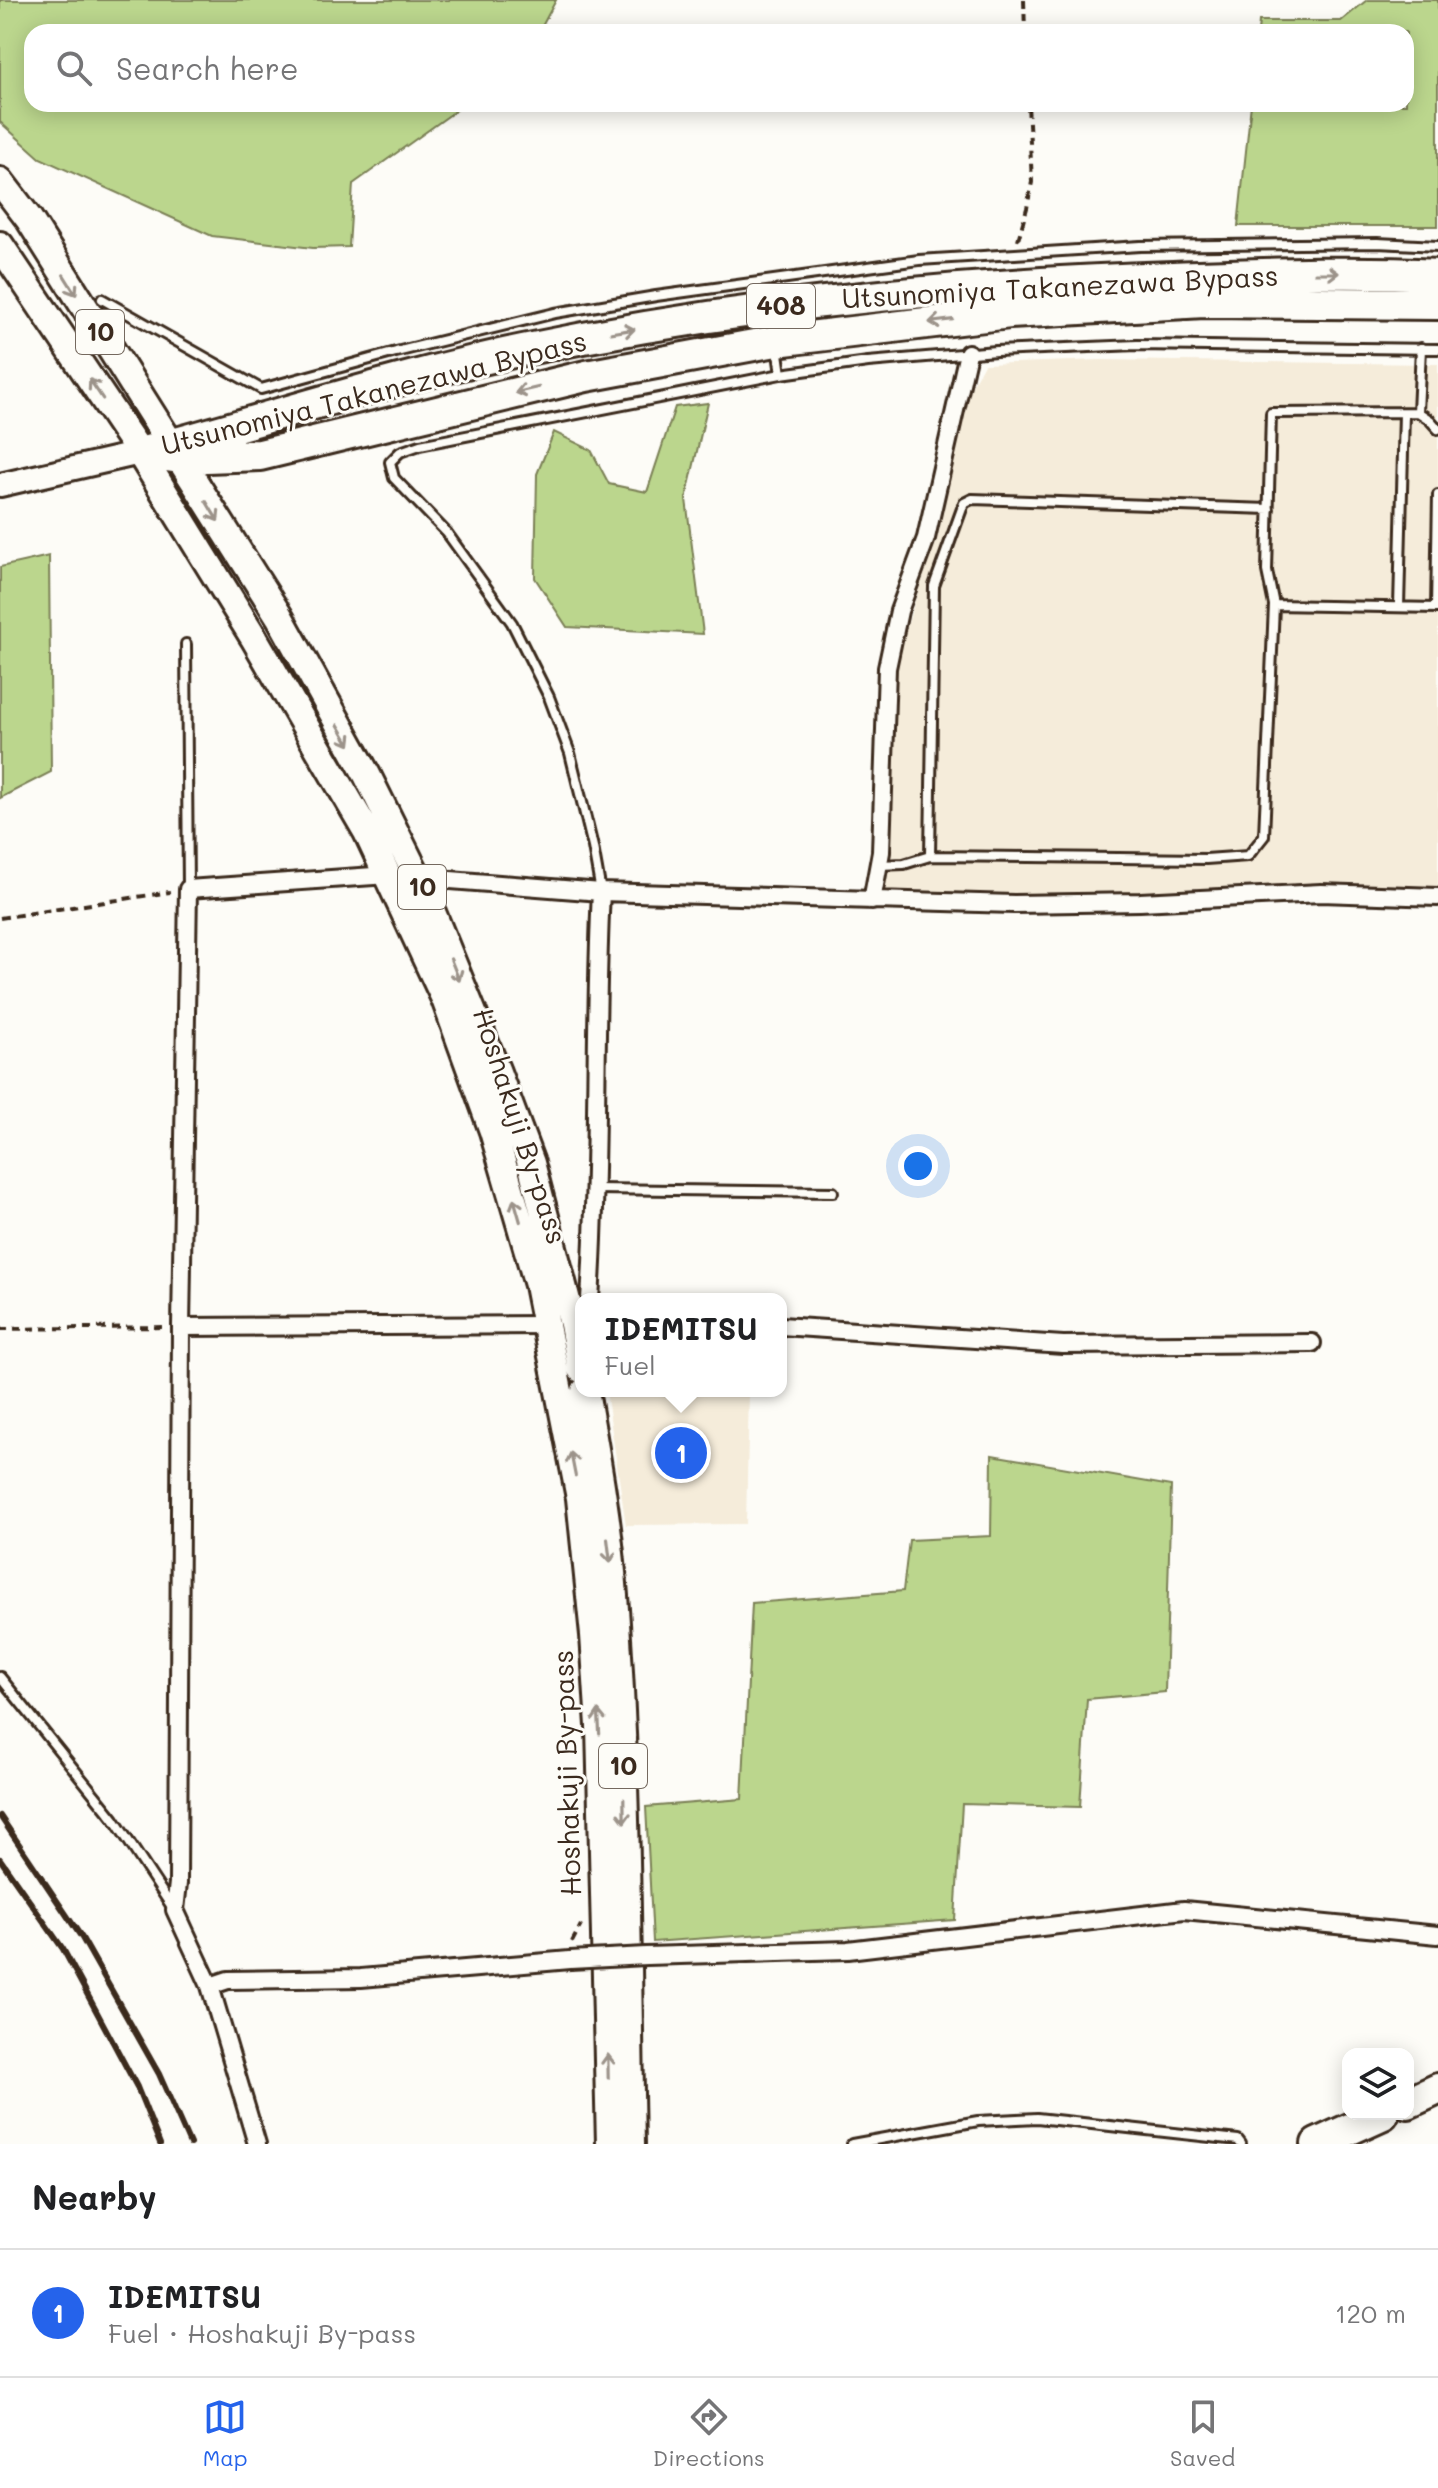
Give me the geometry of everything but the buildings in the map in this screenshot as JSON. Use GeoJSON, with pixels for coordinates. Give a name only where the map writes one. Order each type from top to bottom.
{"type":"FeatureCollection","features":[{"type":"Feature","properties":{"kind":"highway","name":"Utsunomiya Takanezawa Bypass"},"geometry":{"type":"LineString","coordinates":[[176,451],[520,350],[614,332],[810,302],[989,286],[1131,278],[1321,273],[1438,275]]}},
{"type":"Feature","properties":{"kind":"highway","name":"Utsunomiya Takanezawa Bypass"},"geometry":{"type":"LineString","coordinates":[[140,453],[176,451],[260,455],[586,376],[776,341],[1040,311],[1204,302],[1438,304]]}},
{"type":"Feature","properties":{"kind":"highway"},"geometry":{"type":"LineString","coordinates":[[1414,2100],[1438,2089]]}},
{"type":"Feature","properties":{"kind":"highway"},"geometry":{"type":"LineString","coordinates":[[1317,2144],[1370,2120]]}},
{"type":"Feature","properties":{"kind":"main road","name":"Hoshakuji By-pass"},"geometry":{"type":"LineString","coordinates":[[0,181],[29,219],[279,616],[367,775],[418,878],[531,1163],[575,1350]]}},
{"type":"Feature","properties":{"kind":"main road","name":"Hoshakuji By-pass"},"geometry":{"type":"LineString","coordinates":[[0,245],[140,453],[254,638],[367,832],[445,999],[517,1208],[567,1325],[600,1726],[610,2144]]}},
{"type":"Feature","properties":{"kind":"main road","name":"Hoshakuji By-pass"},"geometry":{"type":"LineString","coordinates":[[586,1397],[614,1593],[620,1686],[631,2144]]}},
{"type":"Feature","properties":{"kind":"street"},"geometry":{"type":"LineString","coordinates":[[872,901],[881,852],[887,668],[899,611],[926,538],[968,353]]}},
{"type":"Feature","properties":{"kind":"street"},"geometry":{"type":"LineString","coordinates":[[0,485],[140,453]]}},
{"type":"Feature","properties":{"kind":"street"},"geometry":{"type":"LineString","coordinates":[[257,2144],[210,1986],[175,1910],[178,1867],[181,1327],[188,889],[388,875],[601,892],[872,901],[1030,904],[1321,893],[1438,897]]}},
{"type":"Feature","properties":{"kind":"street"},"geometry":{"type":"LineString","coordinates":[[590,1293],[601,892]]}},
{"type":"Feature","properties":{"kind":"street"},"geometry":{"type":"LineString","coordinates":[[181,1327],[567,1325]]}},
{"type":"Feature","properties":{"kind":"street"},"geometry":{"type":"LineString","coordinates":[[787,1326],[1063,1345],[1312,1343]]}},
{"type":"Feature","properties":{"kind":"street"},"geometry":{"type":"LineString","coordinates":[[210,1986],[228,1980],[361,1978],[569,1956],[848,1950],[1184,1910],[1438,1935]]}},
{"type":"Feature","properties":{"kind":"lane"},"geometry":{"type":"LineString","coordinates":[[102,299],[261,389],[396,352],[570,311],[904,262],[1140,246],[1377,243],[1438,246]]}},
{"type":"Feature","properties":{"kind":"lane"},"geometry":{"type":"LineString","coordinates":[[776,341],[781,374]]}},
{"type":"Feature","properties":{"kind":"lane"},"geometry":{"type":"LineString","coordinates":[[601,892],[570,753],[549,697],[512,623],[447,533],[394,478],[390,462],[400,452],[420,445],[781,374],[868,362],[968,353],[1137,345],[1438,349]]}},
{"type":"Feature","properties":{"kind":"lane"},"geometry":{"type":"LineString","coordinates":[[1418,412],[1421,348]]}},
{"type":"Feature","properties":{"kind":"lane"},"geometry":{"type":"LineString","coordinates":[[878,865],[894,866],[930,856],[1206,859],[1248,856],[1264,836],[1274,605],[1267,571],[1271,413],[1418,412],[1438,429]]}},
{"type":"Feature","properties":{"kind":"lane"},"geometry":{"type":"LineString","coordinates":[[1399,607],[1404,413]]}},
{"type":"Feature","properties":{"kind":"lane"},"geometry":{"type":"LineString","coordinates":[[1274,605],[1437,608],[1438,495]]}},
{"type":"Feature","properties":{"kind":"lane"},"geometry":{"type":"LineString","coordinates":[[930,856],[934,586],[964,503],[972,499],[1269,509]]}},
{"type":"Feature","properties":{"kind":"lane"},"geometry":{"type":"LineString","coordinates":[[186,644],[188,889]]}},
{"type":"Feature","properties":{"kind":"lane"},"geometry":{"type":"LineString","coordinates":[[595,1189],[833,1192]]}},
{"type":"Feature","properties":{"kind":"lane"},"geometry":{"type":"LineString","coordinates":[[0,1677],[114,1819],[175,1910]]}},
{"type":"Feature","properties":{"kind":"lane"},"geometry":{"type":"LineString","coordinates":[[852,2144],[978,2121],[1037,2118],[1238,2140],[1241,2144]]}},
{"type":"Feature","properties":{"kind":"path"},"geometry":{"type":"LineString","coordinates":[[1024,0],[1025,24]]}},
{"type":"Feature","properties":{"kind":"path"},"geometry":{"type":"LineString","coordinates":[[1014,254],[1032,182],[1028,112]]}},
{"type":"Feature","properties":{"kind":"path"},"geometry":{"type":"LineString","coordinates":[[0,918],[188,889]]}},
{"type":"Feature","properties":{"kind":"path"},"geometry":{"type":"LineString","coordinates":[[0,1329],[181,1327]]}},
{"type":"Feature","properties":{"kind":"path"},"geometry":{"type":"LineString","coordinates":[[569,1956],[583,1920]]}},
{"type":"Feature","properties":{"kind":"shaded area"},"geometry":{"type":"Polygon","coordinates":[[[1100,360],[1438,364],[1438,891],[1025,898],[889,895],[884,891],[891,857],[895,664],[939,525],[969,391],[984,364],[1100,360]]]}},
{"type":"Feature","properties":{"kind":"shaded area"},"geometry":{"type":"Polygon","coordinates":[[[607,1397],[749,1397],[746,1524],[626,1525],[607,1397]]]}},
{"type":"Feature","properties":{"kind":"green space"},"geometry":{"type":"Polygon","coordinates":[[[0,0],[556,0],[543,24],[24,24],[24,112],[454,112],[353,184],[349,247],[313,248],[212,236],[40,158],[0,122],[0,0]]]}},
{"type":"Feature","properties":{"kind":"green space"},"geometry":{"type":"Polygon","coordinates":[[[1367,0],[1438,0],[1438,226],[1238,226],[1250,112],[1414,112],[1414,24],[1259,24],[1259,21],[1341,21],[1367,0]]]}},
{"type":"Feature","properties":{"kind":"green space"},"geometry":{"type":"Polygon","coordinates":[[[708,403],[686,499],[703,634],[567,627],[535,578],[537,474],[554,432],[591,450],[609,484],[647,492],[675,407],[708,403]]]}},
{"type":"Feature","properties":{"kind":"green space"},"geometry":{"type":"Polygon","coordinates":[[[49,556],[51,772],[0,798],[0,567],[49,556]]]}},
{"type":"Feature","properties":{"kind":"green space"},"geometry":{"type":"Polygon","coordinates":[[[992,1455],[1171,1486],[1165,1692],[1087,1699],[1080,1807],[962,1804],[955,1920],[653,1942],[646,1807],[742,1799],[752,1603],[903,1591],[909,1540],[991,1536],[992,1455]]]}},
{"type":"Feature","properties":{"kind":"railway"},"geometry":{"type":"LineString","coordinates":[[0,1816],[82,1938],[159,2074],[190,2144]]}},
{"type":"Feature","properties":{"kind":"railway"},"geometry":{"type":"LineString","coordinates":[[0,1859],[63,1949],[137,2087],[160,2144]]}},
{"type":"Feature","properties":{"kind":"place","name":"IDEMITSU"},"geometry":{"type":"Point","coordinates":[681,1453]}}]}
